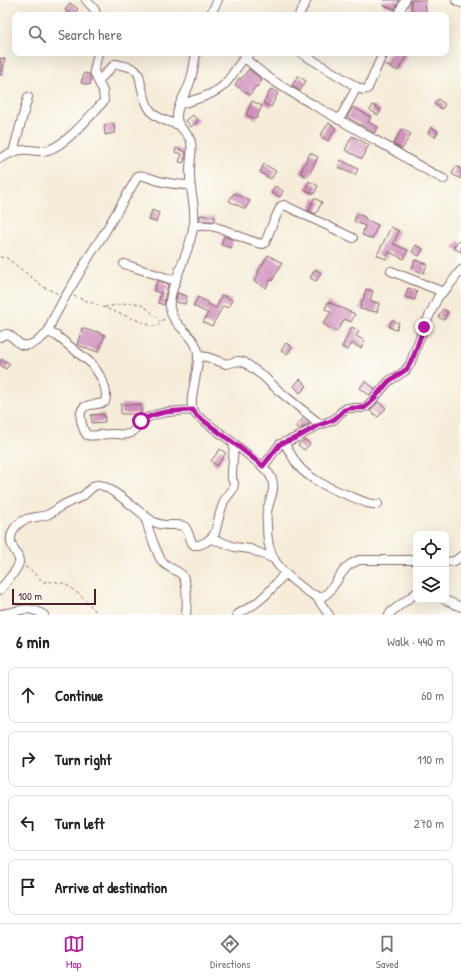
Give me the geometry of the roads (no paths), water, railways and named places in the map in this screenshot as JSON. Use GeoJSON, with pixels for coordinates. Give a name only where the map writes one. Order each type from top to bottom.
{"type":"FeatureCollection","features":[{"type":"Feature","properties":{"kind":"street"},"geometry":{"type":"LineString","coordinates":[[86,0],[95,12]]}},
{"type":"Feature","properties":{"kind":"street"},"geometry":{"type":"LineString","coordinates":[[212,12],[218,0]]}},
{"type":"Feature","properties":{"kind":"street"},"geometry":{"type":"LineString","coordinates":[[301,12],[307,0]]}},
{"type":"Feature","properties":{"kind":"street"},"geometry":{"type":"LineString","coordinates":[[399,12],[405,0]]}},
{"type":"Feature","properties":{"kind":"street"},"geometry":{"type":"LineString","coordinates":[[456,0],[461,3]]}},
{"type":"Feature","properties":{"kind":"street"},"geometry":{"type":"LineString","coordinates":[[0,158],[13,152],[25,149],[34,151],[49,150],[66,139],[104,101],[103,91],[94,71],[97,56]]}},
{"type":"Feature","properties":{"kind":"street"},"geometry":{"type":"LineString","coordinates":[[195,56],[191,81],[178,110],[177,116],[179,125],[191,142],[190,185],[194,210],[193,227],[191,238],[170,302],[171,314],[174,320],[194,342],[198,351],[197,374],[192,394],[193,410],[196,415],[263,466],[271,477],[274,487],[267,512],[267,537],[274,559],[285,573],[315,596],[329,615]]}},
{"type":"Feature","properties":{"kind":"street"},"geometry":{"type":"LineString","coordinates":[[181,104],[195,100],[219,89],[227,82],[237,65],[246,56]]}},
{"type":"Feature","properties":{"kind":"street"},"geometry":{"type":"LineString","coordinates":[[248,56],[255,66],[276,83],[444,179]]}},
{"type":"Feature","properties":{"kind":"street"},"geometry":{"type":"LineString","coordinates":[[306,56],[363,90],[368,89],[382,56]]}},
{"type":"Feature","properties":{"kind":"street"},"geometry":{"type":"LineString","coordinates":[[98,81],[115,64],[133,68],[139,74],[145,100],[151,112],[157,117],[179,125]]}},
{"type":"Feature","properties":{"kind":"street"},"geometry":{"type":"LineString","coordinates":[[339,120],[357,87]]}},
{"type":"Feature","properties":{"kind":"street"},"geometry":{"type":"LineString","coordinates":[[13,152],[28,97]]}},
{"type":"Feature","properties":{"kind":"street"},"geometry":{"type":"LineString","coordinates":[[0,337],[3,334],[7,334],[21,344],[26,345],[31,344],[48,332],[65,296],[138,176],[142,175],[150,179],[174,185],[190,185]]}},
{"type":"Feature","properties":{"kind":"street"},"geometry":{"type":"LineString","coordinates":[[193,227],[201,225],[218,227],[254,242],[263,244],[265,243],[281,206],[284,205],[353,238]]}},
{"type":"Feature","properties":{"kind":"street"},"geometry":{"type":"LineString","coordinates":[[124,264],[176,281]]}},
{"type":"Feature","properties":{"kind":"street"},"geometry":{"type":"LineString","coordinates":[[263,466],[278,446],[298,437],[320,424],[335,419],[347,408],[362,408],[367,406],[389,381],[405,371],[410,364],[419,339],[438,297],[461,270]]}},
{"type":"Feature","properties":{"kind":"street"},"geometry":{"type":"LineString","coordinates":[[391,271],[443,292]]}},
{"type":"Feature","properties":{"kind":"street"},"geometry":{"type":"LineString","coordinates":[[48,332],[57,336],[92,364],[106,388],[105,402],[101,404],[86,405],[82,409],[81,413],[83,428],[87,435],[96,436],[129,434],[141,421],[154,415],[167,412],[193,410]]}},
{"type":"Feature","properties":{"kind":"street"},"geometry":{"type":"LineString","coordinates":[[198,356],[207,357],[226,364],[238,361],[244,362],[320,424]]}},
{"type":"Feature","properties":{"kind":"street"},"geometry":{"type":"LineString","coordinates":[[284,442],[302,470],[316,480],[367,503],[378,504]]}},
{"type":"Feature","properties":{"kind":"street"},"geometry":{"type":"LineString","coordinates":[[0,590],[19,564],[19,559],[11,539],[17,526],[26,519],[49,514],[66,503],[82,496],[97,485],[104,486],[155,522],[163,525],[184,526],[194,545],[199,545],[210,539],[216,533],[224,500],[233,489],[234,483],[232,479],[232,471],[234,444]]}},
{"type":"Feature","properties":{"kind":"street"},"geometry":{"type":"LineString","coordinates":[[146,516],[150,536],[161,560],[184,579],[186,592],[186,615]]}},
{"type":"Feature","properties":{"kind":"street"},"geometry":{"type":"LineString","coordinates":[[210,539],[234,547],[250,549],[274,559]]}},
{"type":"Feature","properties":{"kind":"street"},"geometry":{"type":"LineString","coordinates":[[447,567],[454,559]]}},
{"type":"Feature","properties":{"kind":"street"},"geometry":{"type":"LineString","coordinates":[[315,596],[321,597],[325,595],[345,568],[359,560],[413,560]]}},
{"type":"Feature","properties":{"kind":"street"},"geometry":{"type":"LineString","coordinates":[[237,615],[263,598],[285,573]]}},
{"type":"Feature","properties":{"kind":"street"},"geometry":{"type":"LineString","coordinates":[[389,615],[413,595]]}},
{"type":"Feature","properties":{"kind":"street"},"geometry":{"type":"LineString","coordinates":[[449,602],[461,607]]}},
{"type":"Feature","properties":{"kind":"street"},"geometry":{"type":"LineString","coordinates":[[0,614],[33,609],[44,615]]}}]}
